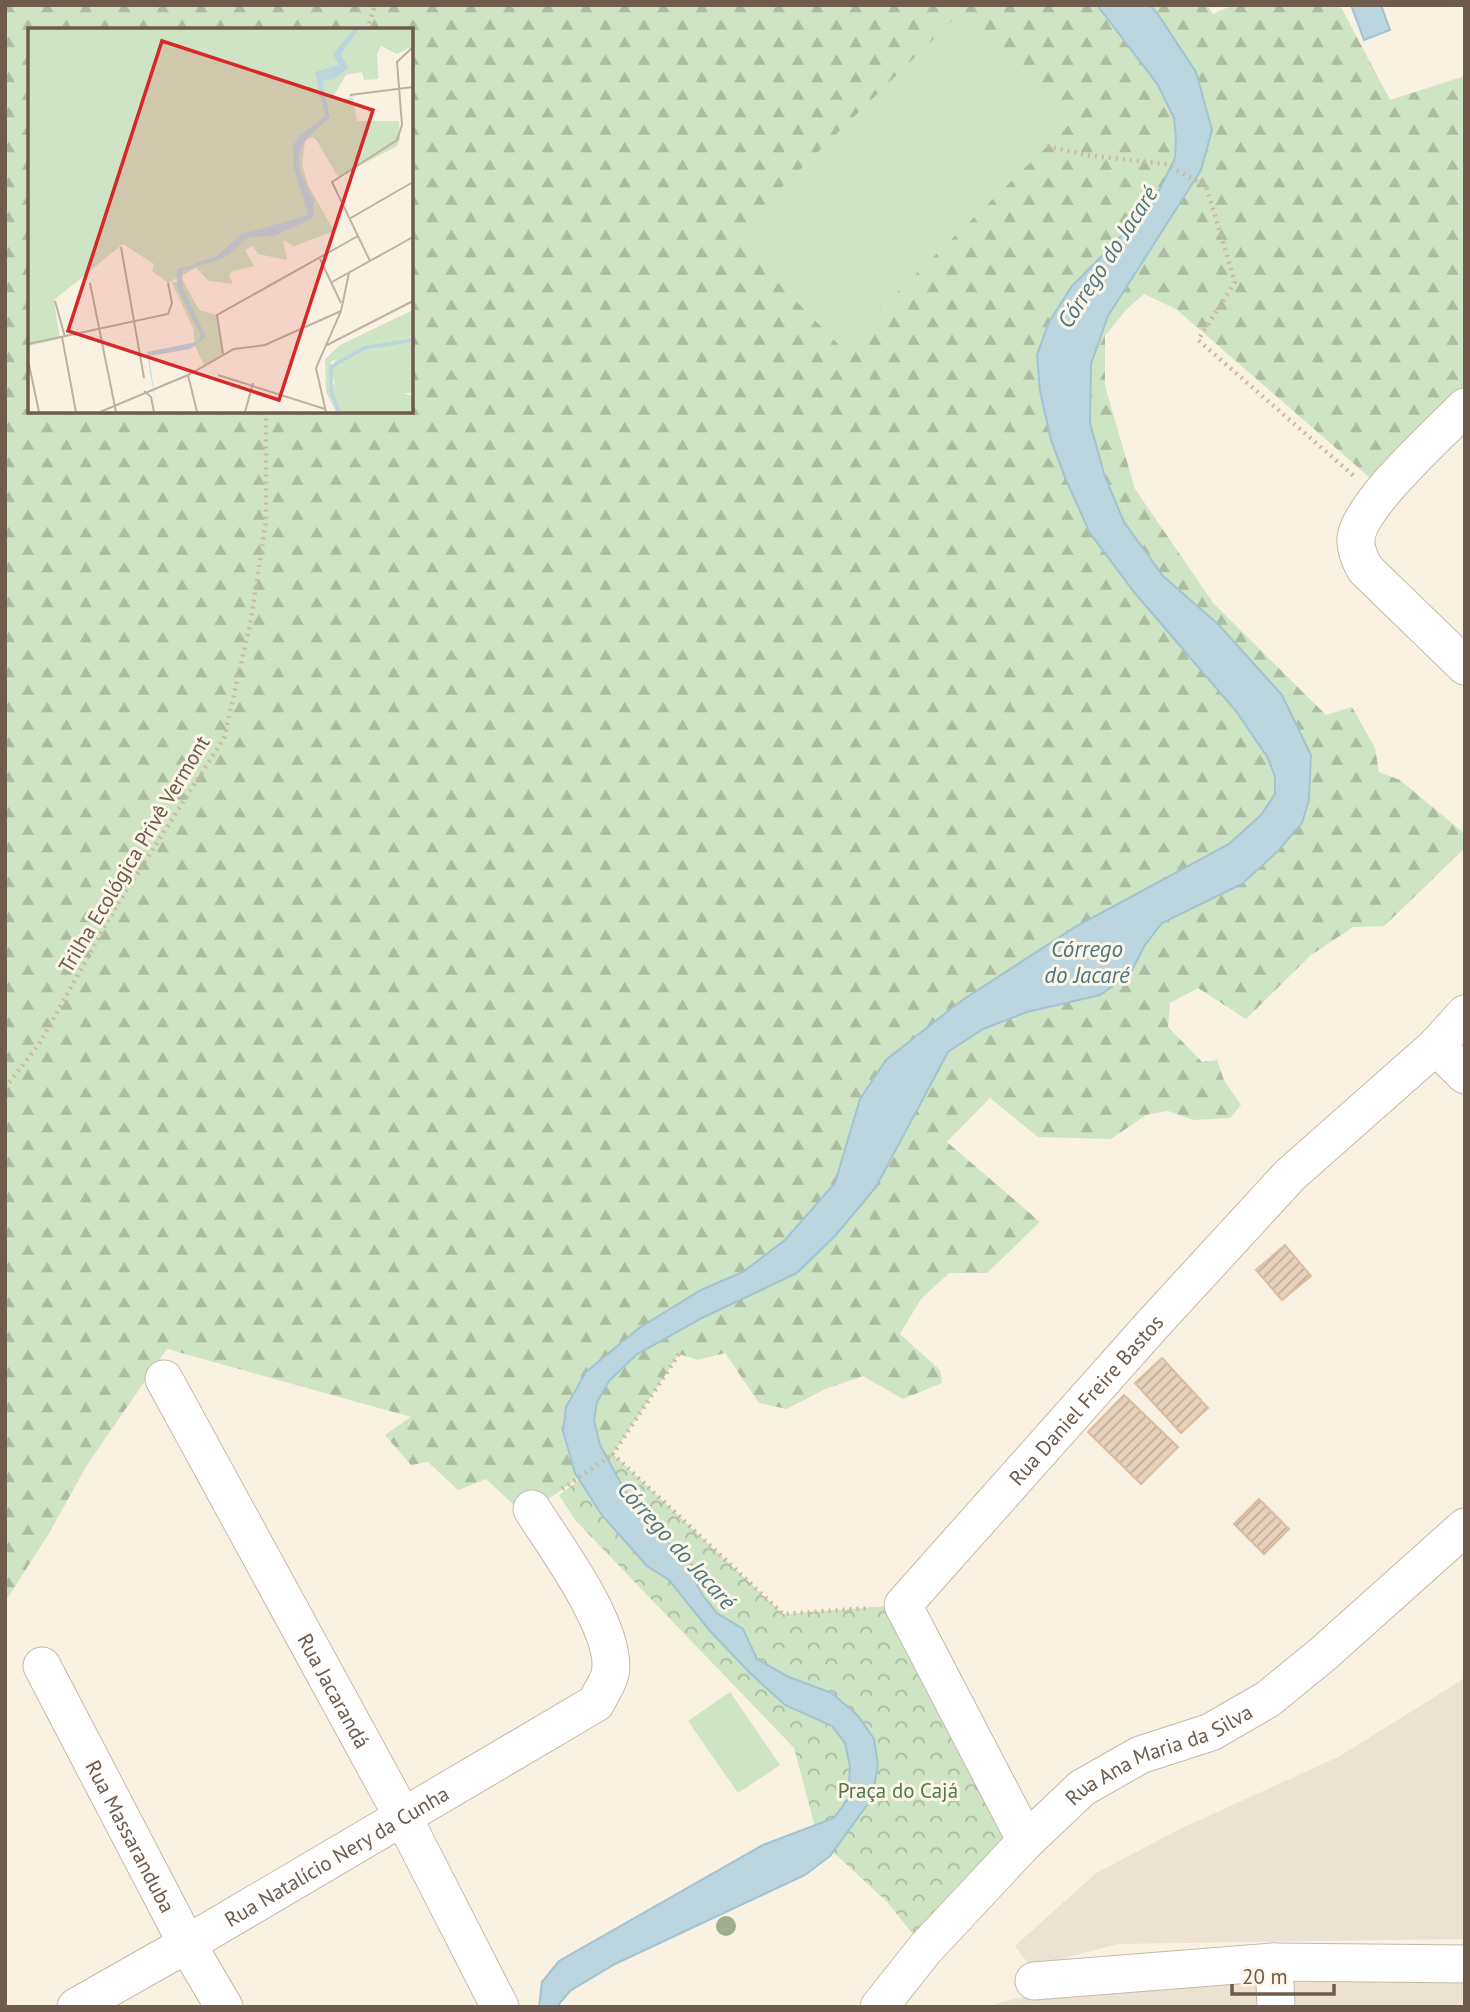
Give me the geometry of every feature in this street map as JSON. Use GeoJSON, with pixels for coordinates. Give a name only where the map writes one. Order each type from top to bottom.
{"type":"FeatureCollection","features":[{"type":"Feature","properties":{"kind":"street"},"geometry":{"type":"LineString","coordinates":[[1465,408],[1378,497],[1361,523],[1356,538],[1358,555],[1365,569],[1465,666]]}},
{"type":"Feature","properties":{"kind":"street","name":"Rua Daniel Freire Bastos"},"geometry":{"type":"LineString","coordinates":[[903,1605],[1153,1324],[1290,1175],[1436,1046],[1465,1014]]}},
{"type":"Feature","properties":{"kind":"street"},"geometry":{"type":"LineString","coordinates":[[1436,1046],[1465,1075]]}},
{"type":"Feature","properties":{"kind":"street","name":"Rua Jacarandá"},"geometry":{"type":"LineString","coordinates":[[164,1379],[402,1817],[500,2007]]}},
{"type":"Feature","properties":{"kind":"street","name":"Rua Natalício Nery da Cunha"},"geometry":{"type":"LineString","coordinates":[[76,2007],[596,1703],[610,1674],[609,1648],[601,1620],[546,1500]]}},
{"type":"Feature","properties":{"kind":"street","name":"Rua Ana Maria da Silva"},"geometry":{"type":"LineString","coordinates":[[879,2007],[925,1949],[1026,1842],[1082,1788],[1140,1755],[1211,1732],[1268,1699],[1323,1654],[1465,1527]]}},
{"type":"Feature","properties":{"kind":"street"},"geometry":{"type":"LineString","coordinates":[[903,1605],[1026,1842]]}},
{"type":"Feature","properties":{"kind":"street","name":"Rua Massaranduba"},"geometry":{"type":"LineString","coordinates":[[42,1666],[187,1944],[224,2007]]}},
{"type":"Feature","properties":{"kind":"street"},"geometry":{"type":"LineString","coordinates":[[1274,1962],[1276,2007]]}},
{"type":"Feature","properties":{"kind":"street"},"geometry":{"type":"LineString","coordinates":[[1034,1981],[1274,1962],[1465,1965]]}},
{"type":"Feature","properties":{"kind":"path"},"geometry":{"type":"LineString","coordinates":[[368,28],[375,5]]}},
{"type":"Feature","properties":{"kind":"path"},"geometry":{"type":"LineString","coordinates":[[1047,146],[1086,155],[1165,163],[1206,186],[1235,282],[1198,340],[1378,497]]}},
{"type":"Feature","properties":{"kind":"path","name":"Trilha Ecológica Privê Vermont"},"geometry":{"type":"LineString","coordinates":[[5,1088],[39,1044],[116,907],[223,738],[250,625],[265,521],[266,413]]}},
{"type":"Feature","properties":{"kind":"path"},"geometry":{"type":"LineString","coordinates":[[546,1500],[613,1454],[679,1354]]}},
{"type":"Feature","properties":{"kind":"path"},"geometry":{"type":"LineString","coordinates":[[613,1454],[783,1614],[903,1605]]}},
{"type":"Feature","properties":{"kind":"shaded area"},"geometry":{"type":"Polygon","coordinates":[[[1465,1678],[1465,1939],[1118,1944],[1031,1967],[1015,1946],[1096,1873],[1180,1829],[1338,1757],[1465,1678]]]}},
{"type":"Feature","properties":{"kind":"shaded area"},"geometry":{"type":"Polygon","coordinates":[[[1289,1972],[1465,1981],[1465,2007],[1289,2007],[1289,1972]]]}},
{"type":"Feature","properties":{"kind":"shaded area"},"geometry":{"type":"Polygon","coordinates":[[[1261,1980],[1262,2007],[996,2007],[994,2004],[1040,1993],[1261,1980]]]}},
{"type":"Feature","properties":{"kind":"green space"},"geometry":{"type":"Polygon","coordinates":[[[5,5],[1207,5],[1213,14],[1233,5],[1340,5],[1390,100],[1465,76],[1465,410],[1384,490],[1176,309],[1144,294],[1125,311],[1105,336],[1105,386],[1135,489],[1214,604],[1326,715],[1352,707],[1375,748],[1379,772],[1400,780],[1465,834],[1465,848],[1384,926],[1353,927],[1311,955],[1246,1019],[1198,988],[1170,1003],[1168,1027],[1202,1062],[1217,1060],[1224,1080],[1241,1105],[1230,1118],[1193,1120],[1168,1111],[1146,1115],[1111,1139],[1038,1137],[990,1098],[947,1142],[1040,1222],[987,1273],[949,1273],[921,1299],[900,1334],[940,1370],[942,1383],[903,1399],[863,1376],[823,1390],[787,1409],[759,1403],[725,1353],[698,1360],[679,1354],[613,1454],[540,1505],[516,1507],[486,1479],[458,1490],[428,1462],[411,1465],[385,1435],[411,1417],[167,1349],[87,1465],[48,1535],[5,1602],[5,5]]]}},
{"type":"Feature","properties":{"kind":"green space"},"geometry":{"type":"Polygon","coordinates":[[[960,13],[1070,124],[841,347],[732,236],[960,13]]]}},
{"type":"Feature","properties":{"kind":"green space","name":"Praça do Cajá"},"geometry":{"type":"Polygon","coordinates":[[[613,1454],[783,1614],[903,1605],[1026,1841],[925,1949],[887,1902],[818,1838],[794,1748],[575,1520],[559,1495],[613,1454]]]}},
{"type":"Feature","properties":{"kind":"green space"},"geometry":{"type":"Polygon","coordinates":[[[730,1692],[780,1765],[738,1793],[688,1721],[730,1692]]]}},
{"type":"Feature","properties":{"kind":"water","name":"Córrego do Jacaré"},"geometry":{"type":"Polygon","coordinates":[[[1097,5],[1149,5],[1157,13],[1196,72],[1212,130],[1201,170],[1108,316],[1091,364],[1090,423],[1105,477],[1124,522],[1163,576],[1219,625],[1282,695],[1311,755],[1309,800],[1302,823],[1278,851],[1242,884],[1162,923],[1145,945],[1130,974],[1100,995],[1027,1012],[983,1029],[948,1052],[876,1187],[835,1236],[797,1273],[702,1318],[636,1355],[609,1381],[597,1402],[594,1420],[600,1445],[635,1509],[681,1556],[702,1594],[717,1613],[743,1629],[757,1659],[789,1677],[832,1693],[858,1716],[874,1739],[878,1765],[872,1798],[830,1856],[805,1875],[615,1964],[570,1991],[559,2007],[539,2007],[542,1982],[559,1961],[763,1845],[834,1818],[848,1799],[850,1767],[845,1743],[832,1726],[785,1705],[751,1674],[710,1631],[669,1580],[647,1566],[601,1514],[575,1473],[563,1431],[566,1407],[586,1372],[639,1328],[701,1290],[743,1272],[785,1240],[835,1183],[860,1099],[886,1060],[961,1001],[1075,927],[1229,844],[1261,815],[1275,794],[1275,777],[1268,758],[1236,711],[1134,592],[1090,533],[1051,440],[1040,391],[1037,355],[1049,322],[1072,286],[1115,243],[1160,189],[1175,158],[1174,118],[1158,85],[1097,5]]]}},
{"type":"Feature","properties":{"kind":"water"},"geometry":{"type":"Polygon","coordinates":[[[1351,5],[1381,5],[1390,30],[1364,40],[1351,5]]]}},
{"type":"Feature","properties":{"kind":"building"},"geometry":{"type":"Polygon","coordinates":[[[1285,1245],[1311,1276],[1282,1300],[1256,1270],[1285,1245]]]}},
{"type":"Feature","properties":{"kind":"building"},"geometry":{"type":"Polygon","coordinates":[[[1162,1358],[1208,1408],[1181,1433],[1135,1383],[1162,1358]]]}},
{"type":"Feature","properties":{"kind":"building"},"geometry":{"type":"Polygon","coordinates":[[[1124,1395],[1178,1447],[1141,1484],[1088,1432],[1124,1395]]]}},
{"type":"Feature","properties":{"kind":"building"},"geometry":{"type":"Polygon","coordinates":[[[1259,1499],[1289,1529],[1264,1554],[1234,1524],[1259,1499]]]}}]}
